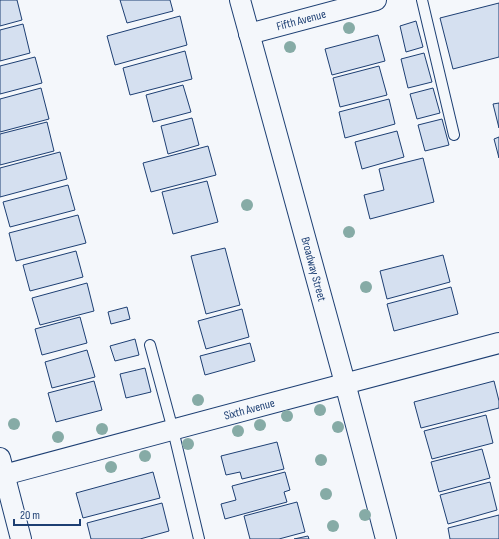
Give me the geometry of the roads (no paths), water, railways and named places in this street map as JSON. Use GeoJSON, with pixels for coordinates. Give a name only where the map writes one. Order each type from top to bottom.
{"type":"FeatureCollection","features":[{"type":"Feature","properties":{"kind":"street","name":"Broadway Street"},"geometry":{"type":"LineString","coordinates":[[240,0],[345,382],[386,539]]}},
{"type":"Feature","properties":{"kind":"street","name":"Fifth Avenue"},"geometry":{"type":"LineString","coordinates":[[249,34],[376,0]]}},
{"type":"Feature","properties":{"kind":"street","name":"Sixth Avenue"},"geometry":{"type":"LineString","coordinates":[[1,470],[173,430],[345,382],[499,343]]}},
{"type":"Feature","properties":{"kind":"street"},"geometry":{"type":"LineString","coordinates":[[1,470],[22,539]]}},
{"type":"Feature","properties":{"kind":"lane"},"geometry":{"type":"LineString","coordinates":[[422,0],[454,135]]}},
{"type":"Feature","properties":{"kind":"lane"},"geometry":{"type":"LineString","coordinates":[[150,345],[173,430],[199,539]]}}]}
